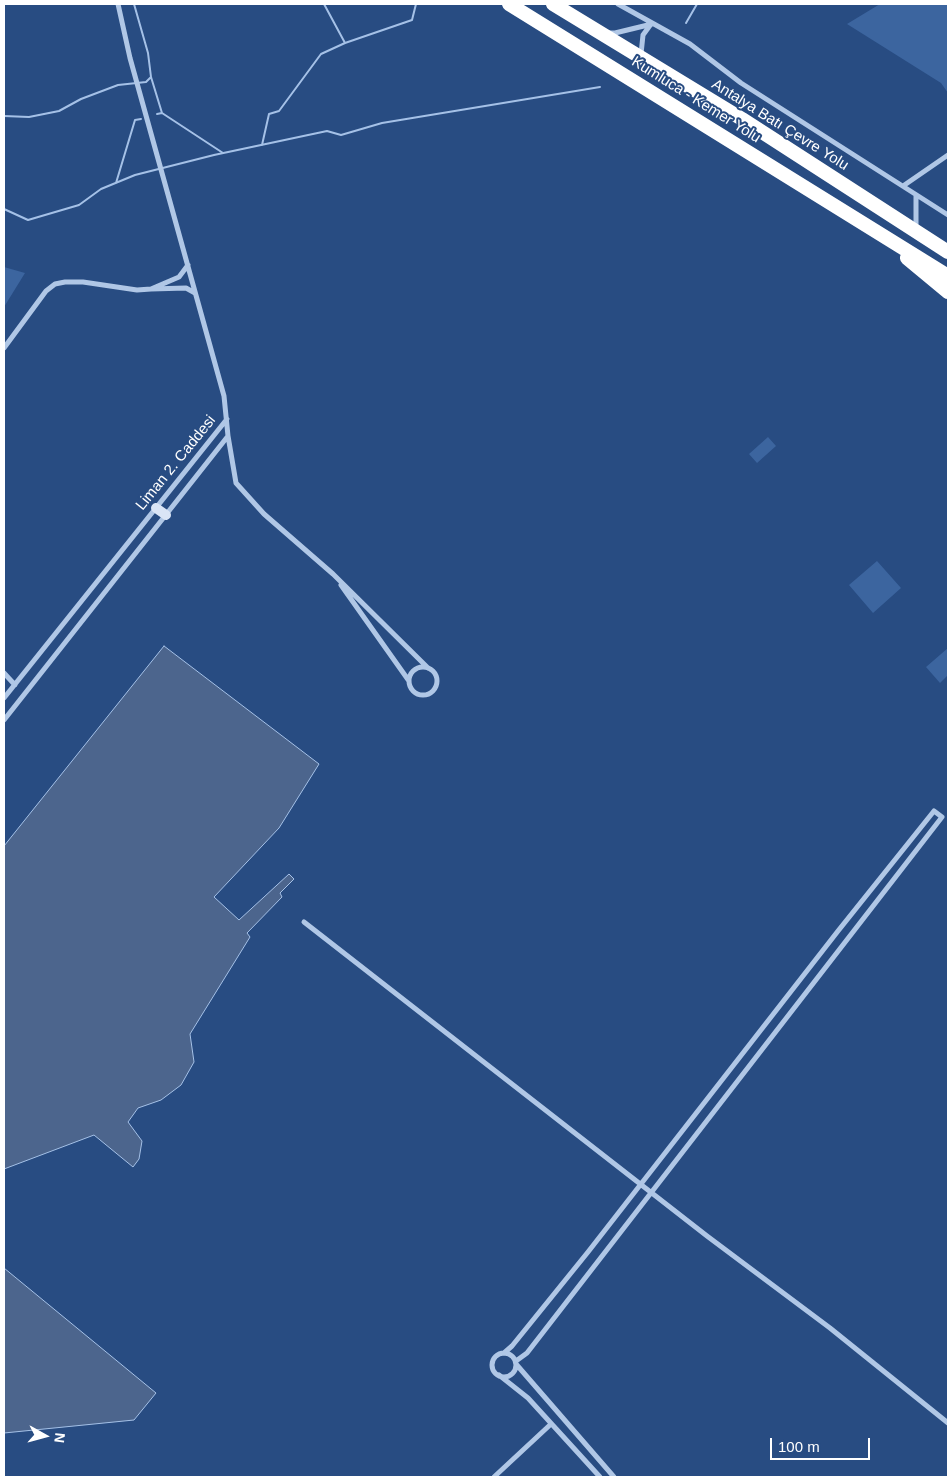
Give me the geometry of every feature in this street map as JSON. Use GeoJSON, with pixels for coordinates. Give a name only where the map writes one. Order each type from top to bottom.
{"type":"FeatureCollection","features":[{"type":"Feature","properties":{"kind":"highway","name":"Kumluca - Kemer Yolu"},"geometry":{"type":"LineString","coordinates":[[509,4],[948,276]]}},
{"type":"Feature","properties":{"kind":"highway","name":"Antalya Batı Çevre Yolu"},"geometry":{"type":"LineString","coordinates":[[553,4],[602,32],[870,200]]}},
{"type":"Feature","properties":{"kind":"highway"},"geometry":{"type":"LineString","coordinates":[[870,200],[948,241]]}},
{"type":"Feature","properties":{"kind":"highway"},"geometry":{"type":"LineString","coordinates":[[870,200],[948,252]]}},
{"type":"Feature","properties":{"kind":"highway","name":"Kumluca - Kemer Yolu"},"geometry":{"type":"LineString","coordinates":[[865,224],[948,292]]}},
{"type":"Feature","properties":{"kind":"street"},"geometry":{"type":"LineString","coordinates":[[118,4],[133,68],[224,396],[227,419]]}},
{"type":"Feature","properties":{"kind":"street"},"geometry":{"type":"LineString","coordinates":[[618,4],[690,44],[741,83],[948,215]]}},
{"type":"Feature","properties":{"kind":"street"},"geometry":{"type":"LineString","coordinates":[[602,32],[615,33],[652,24]]}},
{"type":"Feature","properties":{"kind":"street"},"geometry":{"type":"LineString","coordinates":[[641,57],[642,35],[652,24]]}},
{"type":"Feature","properties":{"kind":"street"},"geometry":{"type":"LineString","coordinates":[[903,186],[948,155]]}},
{"type":"Feature","properties":{"kind":"street"},"geometry":{"type":"LineString","coordinates":[[916,195],[916,224]]}},
{"type":"Feature","properties":{"kind":"street"},"geometry":{"type":"LineString","coordinates":[[152,289],[179,277],[188,265]]}},
{"type":"Feature","properties":{"kind":"street"},"geometry":{"type":"LineString","coordinates":[[4,348],[46,291],[55,284],[82,282],[137,290],[186,288],[195,293]]}},
{"type":"Feature","properties":{"kind":"street","name":"Liman 2. Caddesi"},"geometry":{"type":"LineString","coordinates":[[4,720],[228,436],[227,419]]}},
{"type":"Feature","properties":{"kind":"street","name":"Liman 2. Caddesi"},"geometry":{"type":"LineString","coordinates":[[4,698],[227,419]]}},
{"type":"Feature","properties":{"kind":"street"},"geometry":{"type":"LineString","coordinates":[[228,436],[236,483],[264,514],[334,574],[435,674],[437,678],[435,687],[429,694],[420,695],[410,686],[409,681],[334,574]]}},
{"type":"Feature","properties":{"kind":"street"},"geometry":{"type":"LineString","coordinates":[[156,508],[166,515]]}},
{"type":"Feature","properties":{"kind":"street"},"geometry":{"type":"LineString","coordinates":[[409,681],[411,673],[415,669],[419,667],[428,668]]}},
{"type":"Feature","properties":{"kind":"street"},"geometry":{"type":"LineString","coordinates":[[4,673],[15,685]]}},
{"type":"Feature","properties":{"kind":"street"},"geometry":{"type":"LineString","coordinates":[[21,678],[30,686]]}},
{"type":"Feature","properties":{"kind":"street"},"geometry":{"type":"LineString","coordinates":[[499,1375],[509,1376],[515,1371],[516,1363],[527,1354],[942,817],[934,811],[588,1252],[512,1346],[504,1353],[497,1355],[493,1361],[493,1368],[499,1375],[528,1398],[600,1477]]}},
{"type":"Feature","properties":{"kind":"street"},"geometry":{"type":"LineString","coordinates":[[304,922],[707,1236],[830,1328],[948,1423]]}},
{"type":"Feature","properties":{"kind":"street"},"geometry":{"type":"LineString","coordinates":[[588,1252],[598,1260]]}},
{"type":"Feature","properties":{"kind":"street"},"geometry":{"type":"LineString","coordinates":[[504,1353],[511,1355],[614,1477]]}},
{"type":"Feature","properties":{"kind":"street"},"geometry":{"type":"LineString","coordinates":[[494,1477],[552,1424]]}},
{"type":"Feature","properties":{"kind":"shaded area"},"geometry":{"type":"Polygon","coordinates":[[[880,4],[948,4],[948,93],[941,83],[847,24],[880,4]]]}},
{"type":"Feature","properties":{"kind":"shaded area"},"geometry":{"type":"Polygon","coordinates":[[[4,267],[25,273],[4,307],[4,267]]]}},
{"type":"Feature","properties":{"kind":"shaded area"},"geometry":{"type":"Polygon","coordinates":[[[768,437],[776,446],[757,463],[749,454],[768,437]]]}},
{"type":"Feature","properties":{"kind":"shaded area"},"geometry":{"type":"Polygon","coordinates":[[[877,561],[901,588],[873,613],[849,585],[877,561]]]}},
{"type":"Feature","properties":{"kind":"shaded area"},"geometry":{"type":"Polygon","coordinates":[[[164,646],[319,764],[279,828],[214,897],[239,920],[289,874],[294,879],[280,893],[282,897],[247,933],[250,937],[190,1034],[194,1062],[181,1085],[161,1100],[138,1108],[128,1122],[142,1141],[139,1159],[133,1167],[94,1135],[4,1169],[4,846],[164,646]]]}},
{"type":"Feature","properties":{"kind":"shaded area"},"geometry":{"type":"Polygon","coordinates":[[[948,648],[948,675],[940,683],[926,667],[948,648]]]}},
{"type":"Feature","properties":{"kind":"shaded area"},"geometry":{"type":"Polygon","coordinates":[[[4,1268],[156,1393],[134,1420],[4,1433],[4,1268]]]}},
{"type":"Feature","properties":{"kind":"waterway"},"geometry":{"type":"LineString","coordinates":[[4,116],[29,117],[59,111],[81,99],[118,85],[146,82],[151,77],[148,53],[134,4]]}},
{"type":"Feature","properties":{"kind":"waterway"},"geometry":{"type":"LineString","coordinates":[[262,145],[269,114],[279,111],[321,54],[345,43],[324,4]]}},
{"type":"Feature","properties":{"kind":"waterway"},"geometry":{"type":"LineString","coordinates":[[345,43],[412,20],[416,4]]}},
{"type":"Feature","properties":{"kind":"waterway"},"geometry":{"type":"LineString","coordinates":[[686,23],[697,4]]}},
{"type":"Feature","properties":{"kind":"waterway"},"geometry":{"type":"LineString","coordinates":[[151,77],[162,113]]}},
{"type":"Feature","properties":{"kind":"waterway"},"geometry":{"type":"LineString","coordinates":[[4,209],[28,220],[79,205],[101,189],[135,175],[214,155],[327,131],[341,135],[382,123],[600,87]]}},
{"type":"Feature","properties":{"kind":"waterway"},"geometry":{"type":"LineString","coordinates":[[157,114],[162,113],[223,153]]}},
{"type":"Feature","properties":{"kind":"waterway"},"geometry":{"type":"LineString","coordinates":[[116,183],[135,120],[141,119]]}}]}
